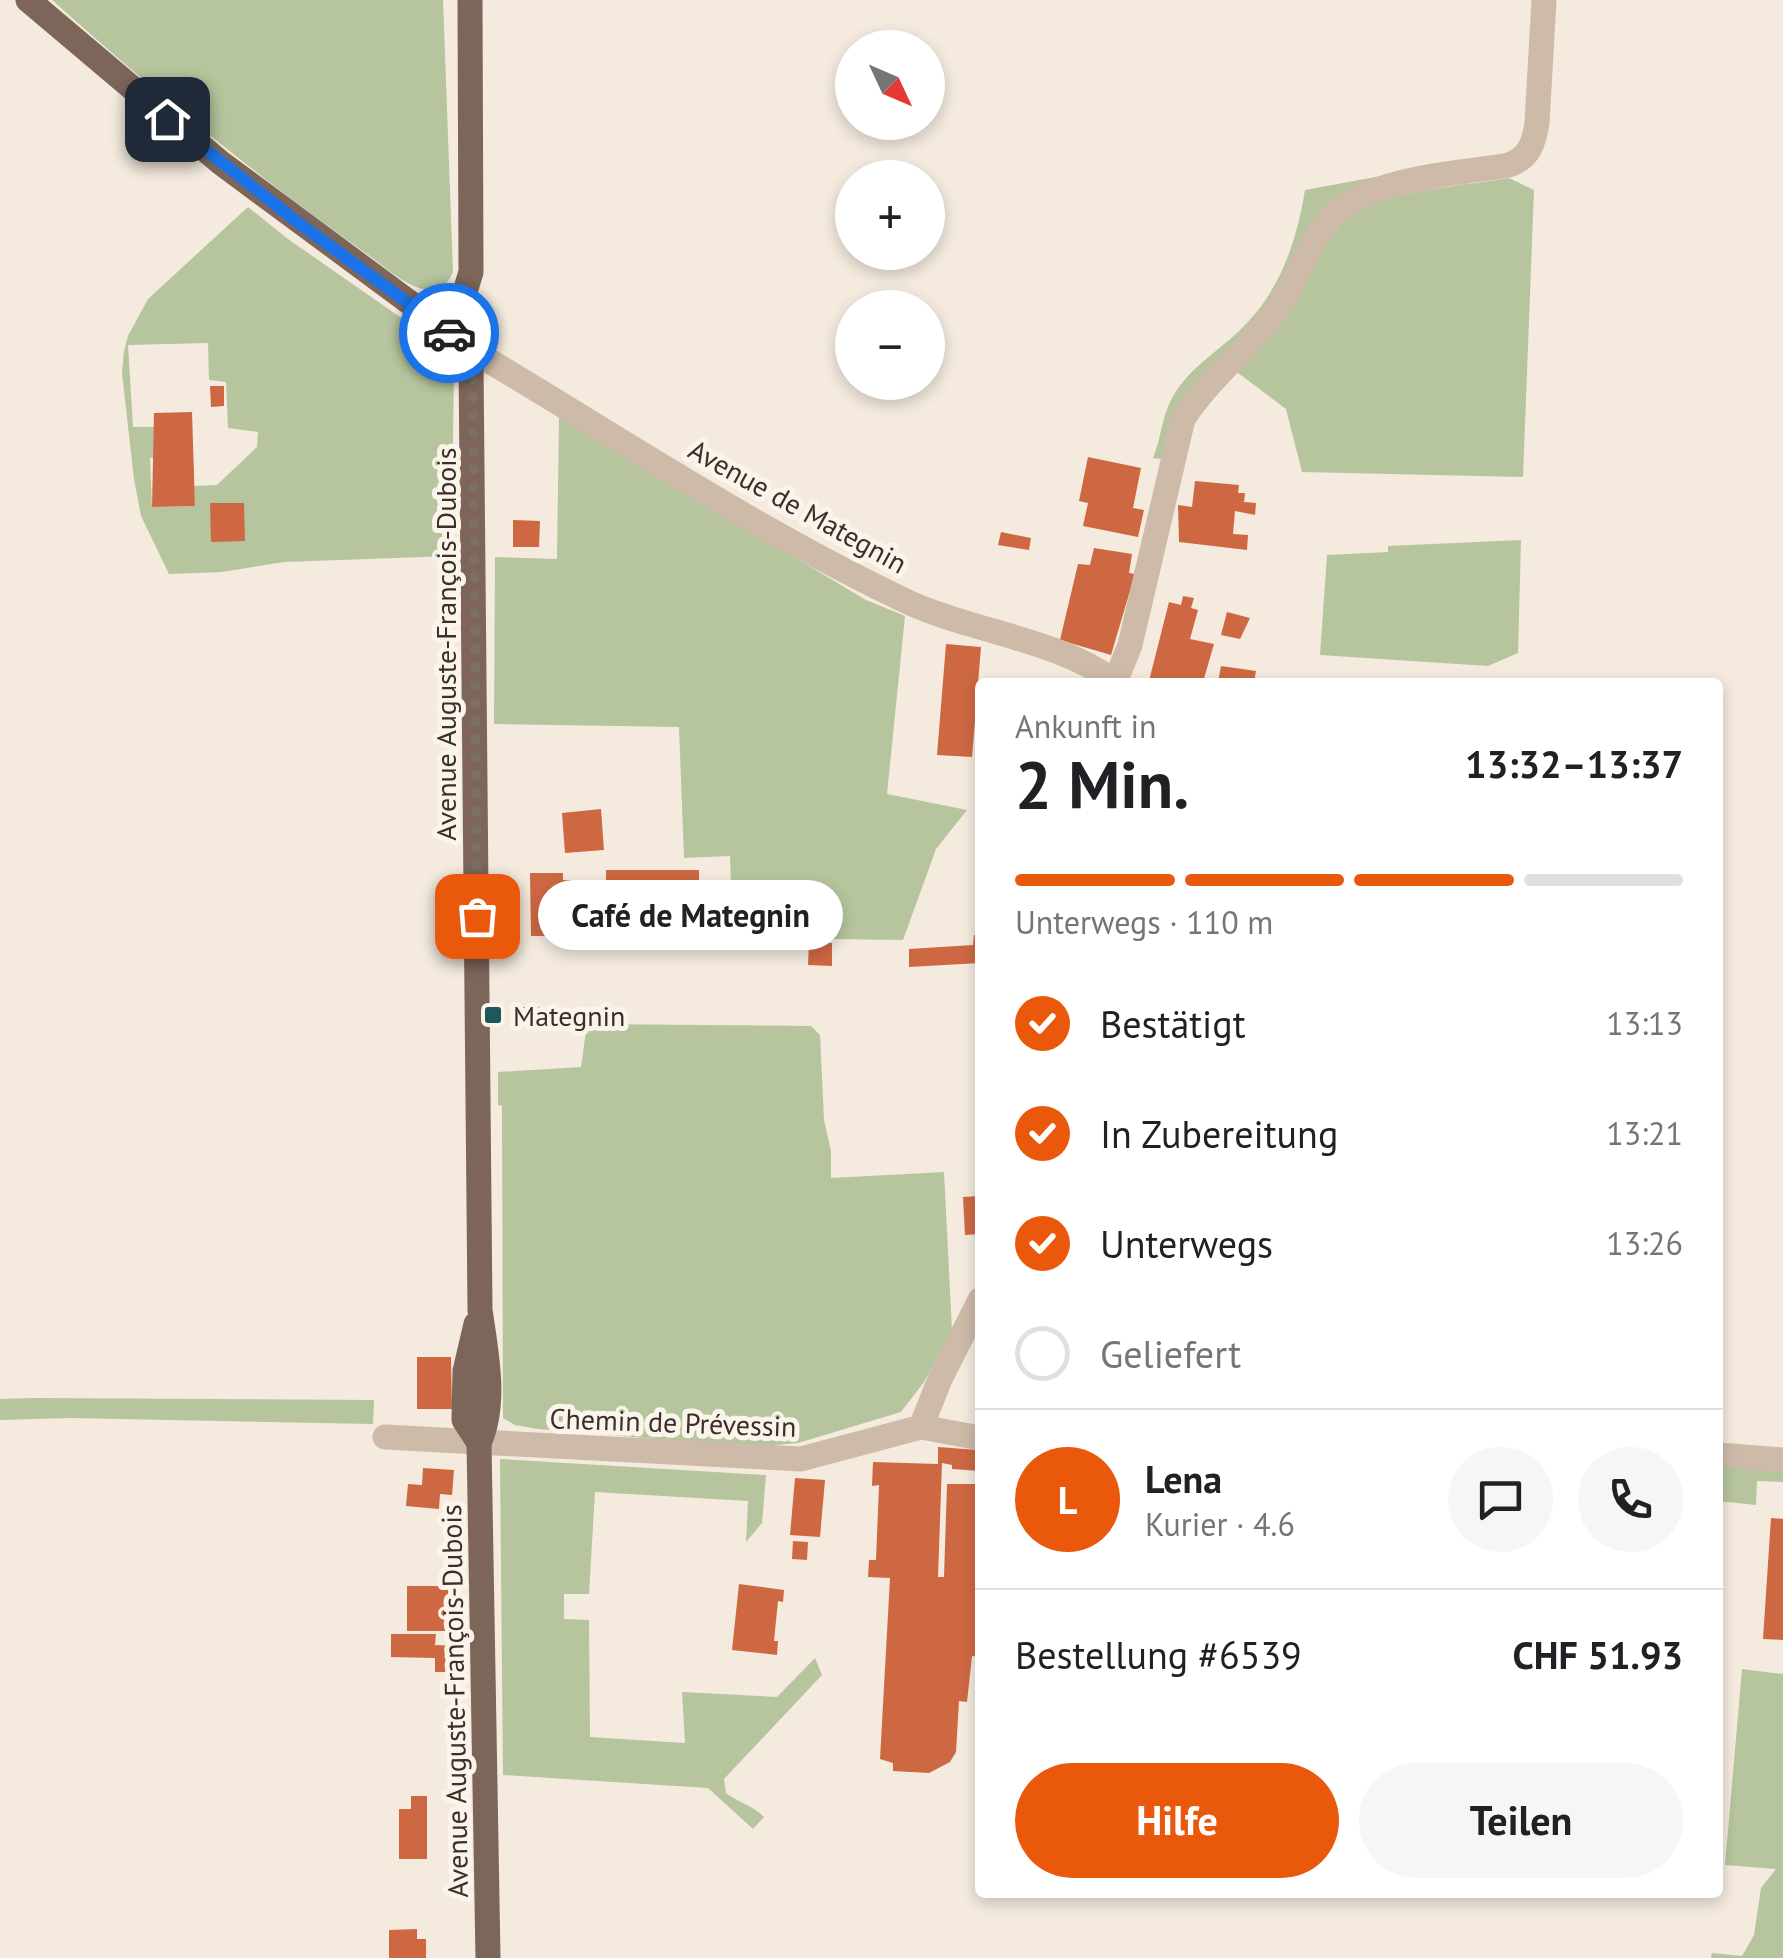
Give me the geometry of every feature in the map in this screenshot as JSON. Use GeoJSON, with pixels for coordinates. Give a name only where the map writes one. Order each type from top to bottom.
{"type":"FeatureCollection","features":[{"type":"Feature","properties":{"kind":"main road"},"geometry":{"type":"LineString","coordinates":[[28,0],[221,163],[440,325],[466,351]]}},
{"type":"Feature","properties":{"kind":"main road"},"geometry":{"type":"LineString","coordinates":[[440,325],[464,295],[471,272],[470,0]]}},
{"type":"Feature","properties":{"kind":"main road","name":"Avenue Auguste-François-Dubois"},"geometry":{"type":"LineString","coordinates":[[466,351],[473,379],[480,1310],[465,1371],[464,1420],[480,1443],[488,1958]]}},
{"type":"Feature","properties":{"kind":"street"},"geometry":{"type":"LineString","coordinates":[[1117,678],[1130,645],[1183,420],[1279,307],[1322,228],[1346,203],[1384,188],[1509,165],[1527,154],[1534,141],[1536,123],[1544,0]]}},
{"type":"Feature","properties":{"kind":"street","name":"Avenue de Mategnin"},"geometry":{"type":"LineString","coordinates":[[466,351],[481,356],[828,562],[914,604],[1078,660],[1108,678]]}},
{"type":"Feature","properties":{"kind":"street"},"geometry":{"type":"LineString","coordinates":[[975,1310],[934,1391],[921,1427],[975,1437]]}},
{"type":"Feature","properties":{"kind":"street","name":"Chemin de Prévessin"},"geometry":{"type":"LineString","coordinates":[[385,1438],[801,1459],[921,1427]]}},
{"type":"Feature","properties":{"kind":"street"},"geometry":{"type":"LineString","coordinates":[[1723,1455],[1783,1460]]}},
{"type":"Feature","properties":{"kind":"green space"},"geometry":{"type":"Polygon","coordinates":[[[52,0],[443,0],[453,272],[449,279],[442,287],[431,290],[396,276],[243,162],[52,0]]]}},
{"type":"Feature","properties":{"kind":"green space"},"geometry":{"type":"Polygon","coordinates":[[[1381,176],[1174,415],[1161,459],[1153,458],[1175,393],[1191,373],[1247,323],[1270,294],[1292,244],[1305,190],[1381,176]]]}},
{"type":"Feature","properties":{"kind":"green space"},"geometry":{"type":"Polygon","coordinates":[[[1509,178],[1534,190],[1523,477],[1302,472],[1286,409],[1237,372],[1295,285],[1330,238],[1357,211],[1411,193],[1509,178]]]}},
{"type":"Feature","properties":{"kind":"green space"},"geometry":{"type":"Polygon","coordinates":[[[248,207],[433,340],[454,374],[451,556],[284,562],[222,572],[169,574],[141,516],[122,373],[128,336],[148,299],[248,207]],[[208,343],[128,345],[133,427],[154,427],[155,457],[150,458],[152,507],[195,506],[194,486],[217,485],[257,447],[258,432],[228,428],[226,382],[209,380],[208,343]]]}},
{"type":"Feature","properties":{"kind":"green space"},"geometry":{"type":"Polygon","coordinates":[[[559,417],[866,600],[905,616],[887,794],[967,810],[936,849],[903,940],[611,936],[611,922],[698,922],[699,910],[713,909],[712,900],[699,900],[699,883],[731,884],[730,856],[684,858],[679,727],[494,724],[495,557],[557,559],[559,417]]]}},
{"type":"Feature","properties":{"kind":"green space"},"geometry":{"type":"Polygon","coordinates":[[[1521,540],[1518,653],[1488,666],[1320,655],[1327,555],[1388,552],[1388,546],[1521,540]]]}},
{"type":"Feature","properties":{"kind":"green space"},"geometry":{"type":"Polygon","coordinates":[[[587,1024],[811,1026],[820,1035],[831,1178],[944,1172],[952,1330],[924,1382],[901,1412],[798,1443],[752,1447],[538,1429],[515,1425],[503,1418],[502,1106],[498,1105],[498,1072],[581,1067],[587,1024]]]}},
{"type":"Feature","properties":{"kind":"green space"},"geometry":{"type":"Polygon","coordinates":[[[0,1399],[374,1400],[373,1424],[0,1420],[0,1399]]]}},
{"type":"Feature","properties":{"kind":"green space"},"geometry":{"type":"Polygon","coordinates":[[[500,1459],[766,1475],[762,1523],[746,1542],[748,1501],[595,1492],[589,1594],[564,1594],[564,1619],[589,1620],[590,1737],[685,1743],[682,1692],[777,1697],[815,1658],[822,1675],[724,1779],[726,1793],[764,1817],[753,1829],[708,1788],[503,1775],[500,1459]]]}},
{"type":"Feature","properties":{"kind":"green space"},"geometry":{"type":"Polygon","coordinates":[[[1723,1466],[1783,1472],[1783,1482],[1757,1481],[1756,1505],[1723,1502],[1723,1466]]]}},
{"type":"Feature","properties":{"kind":"green space"},"geometry":{"type":"Polygon","coordinates":[[[1742,1669],[1783,1674],[1783,1958],[1711,1958],[1712,1953],[1742,1956],[1754,1935],[1761,1888],[1776,1869],[1725,1865],[1742,1669]]]}},
{"type":"Feature","properties":{"kind":"building"},"geometry":{"type":"Polygon","coordinates":[[[210,386],[224,386],[224,406],[211,407],[210,386]]]}},
{"type":"Feature","properties":{"kind":"building"},"geometry":{"type":"Polygon","coordinates":[[[192,412],[195,506],[152,507],[154,413],[192,412]]]}},
{"type":"Feature","properties":{"kind":"building"},"geometry":{"type":"Polygon","coordinates":[[[1088,457],[1141,468],[1133,508],[1144,510],[1138,537],[1083,526],[1088,503],[1079,501],[1088,457]]]}},
{"type":"Feature","properties":{"kind":"building"},"geometry":{"type":"Polygon","coordinates":[[[1195,481],[1239,485],[1238,493],[1245,493],[1244,502],[1256,503],[1255,515],[1235,511],[1233,534],[1248,535],[1247,550],[1179,542],[1178,505],[1192,507],[1195,481]]]}},
{"type":"Feature","properties":{"kind":"building"},"geometry":{"type":"Polygon","coordinates":[[[210,503],[244,503],[245,541],[211,542],[210,503]]]}},
{"type":"Feature","properties":{"kind":"building"},"geometry":{"type":"Polygon","coordinates":[[[513,520],[540,521],[539,547],[513,547],[513,520]]]}},
{"type":"Feature","properties":{"kind":"building"},"geometry":{"type":"Polygon","coordinates":[[[1001,532],[1031,538],[1029,550],[998,545],[1001,532]]]}},
{"type":"Feature","properties":{"kind":"building"},"geometry":{"type":"Polygon","coordinates":[[[1094,548],[1132,554],[1129,573],[1135,574],[1111,655],[1060,640],[1078,564],[1090,565],[1094,548]]]}},
{"type":"Feature","properties":{"kind":"building"},"geometry":{"type":"Polygon","coordinates":[[[1183,596],[1194,598],[1191,608],[1198,610],[1190,639],[1214,644],[1204,678],[1150,678],[1169,602],[1181,605],[1183,596]]]}},
{"type":"Feature","properties":{"kind":"building"},"geometry":{"type":"Polygon","coordinates":[[[1227,612],[1250,618],[1240,639],[1221,635],[1227,612]]]}},
{"type":"Feature","properties":{"kind":"building"},"geometry":{"type":"Polygon","coordinates":[[[946,644],[981,647],[978,678],[975,678],[972,757],[937,755],[946,644]]]}},
{"type":"Feature","properties":{"kind":"building"},"geometry":{"type":"Polygon","coordinates":[[[1221,666],[1256,671],[1255,678],[1219,678],[1221,666]]]}},
{"type":"Feature","properties":{"kind":"building"},"geometry":{"type":"Polygon","coordinates":[[[601,809],[604,850],[565,853],[562,813],[601,809]]]}},
{"type":"Feature","properties":{"kind":"building"},"geometry":{"type":"Polygon","coordinates":[[[606,870],[699,870],[699,900],[713,900],[713,910],[699,910],[699,922],[611,922],[611,936],[531,936],[530,873],[563,873],[563,880],[596,880],[596,919],[606,919],[606,870]]]}},
{"type":"Feature","properties":{"kind":"building"},"geometry":{"type":"Polygon","coordinates":[[[975,935],[975,963],[909,967],[909,949],[973,945],[975,935]]]}},
{"type":"Feature","properties":{"kind":"building"},"geometry":{"type":"Polygon","coordinates":[[[809,943],[832,943],[832,966],[808,965],[809,943]]]}},
{"type":"Feature","properties":{"kind":"building"},"geometry":{"type":"Polygon","coordinates":[[[511,1007],[540,1007],[541,1023],[511,1023],[511,1007]]]}},
{"type":"Feature","properties":{"kind":"building"},"geometry":{"type":"Polygon","coordinates":[[[975,1196],[975,1234],[965,1235],[963,1197],[975,1196]]]}},
{"type":"Feature","properties":{"kind":"building"},"geometry":{"type":"Polygon","coordinates":[[[417,1357],[451,1357],[452,1409],[417,1409],[417,1357]]]}},
{"type":"Feature","properties":{"kind":"building"},"geometry":{"type":"Polygon","coordinates":[[[938,1447],[975,1450],[975,1471],[952,1469],[952,1465],[942,1463],[938,1577],[944,1577],[947,1484],[975,1484],[975,1656],[972,1656],[967,1702],[959,1701],[956,1752],[950,1762],[929,1773],[893,1771],[893,1763],[880,1759],[890,1578],[868,1577],[869,1560],[876,1560],[879,1485],[872,1486],[873,1462],[938,1464],[938,1447]]]}},
{"type":"Feature","properties":{"kind":"building"},"geometry":{"type":"Polygon","coordinates":[[[423,1468],[454,1470],[452,1495],[440,1494],[439,1509],[406,1506],[408,1484],[422,1485],[423,1468]]]}},
{"type":"Feature","properties":{"kind":"building"},"geometry":{"type":"Polygon","coordinates":[[[795,1478],[825,1480],[820,1537],[790,1535],[795,1478]]]}},
{"type":"Feature","properties":{"kind":"building"},"geometry":{"type":"Polygon","coordinates":[[[1771,1518],[1783,1519],[1783,1640],[1763,1639],[1771,1518]]]}},
{"type":"Feature","properties":{"kind":"building"},"geometry":{"type":"Polygon","coordinates":[[[793,1541],[808,1542],[807,1560],[792,1559],[793,1541]]]}},
{"type":"Feature","properties":{"kind":"building"},"geometry":{"type":"Polygon","coordinates":[[[446,1564],[462,1565],[462,1582],[445,1581],[446,1564]]]}},
{"type":"Feature","properties":{"kind":"building"},"geometry":{"type":"Polygon","coordinates":[[[739,1584],[784,1590],[783,1602],[778,1601],[774,1641],[778,1641],[777,1655],[732,1650],[739,1584]]]}},
{"type":"Feature","properties":{"kind":"building"},"geometry":{"type":"Polygon","coordinates":[[[407,1586],[448,1586],[449,1631],[407,1631],[407,1586]]]}},
{"type":"Feature","properties":{"kind":"building"},"geometry":{"type":"Polygon","coordinates":[[[391,1634],[436,1634],[435,1645],[458,1646],[458,1672],[435,1672],[435,1658],[391,1657],[391,1634]]]}},
{"type":"Feature","properties":{"kind":"building"},"geometry":{"type":"Polygon","coordinates":[[[411,1796],[427,1796],[427,1859],[399,1859],[399,1809],[411,1809],[411,1796]]]}},
{"type":"Feature","properties":{"kind":"building"},"geometry":{"type":"Polygon","coordinates":[[[417,1929],[417,1939],[426,1939],[426,1958],[389,1958],[389,1930],[417,1929]]]}},
{"type":"Feature","properties":{"kind":"way so far"},"geometry":{"type":"LineString","coordinates":[[449,333],[466,351],[473,379],[477,916]]}},
{"type":"Feature","properties":{"kind":"place","name":"Café de Mategnin"},"geometry":{"type":"Point","coordinates":[477,916]}},
{"type":"Feature","properties":{"kind":"place","name":"Mategnin"},"geometry":{"type":"Point","coordinates":[493,1015]}},
{"type":"Feature","properties":{"kind":"route"},"geometry":{"type":"LineString","coordinates":[[167,119],[296,221],[449,333]]}}]}
